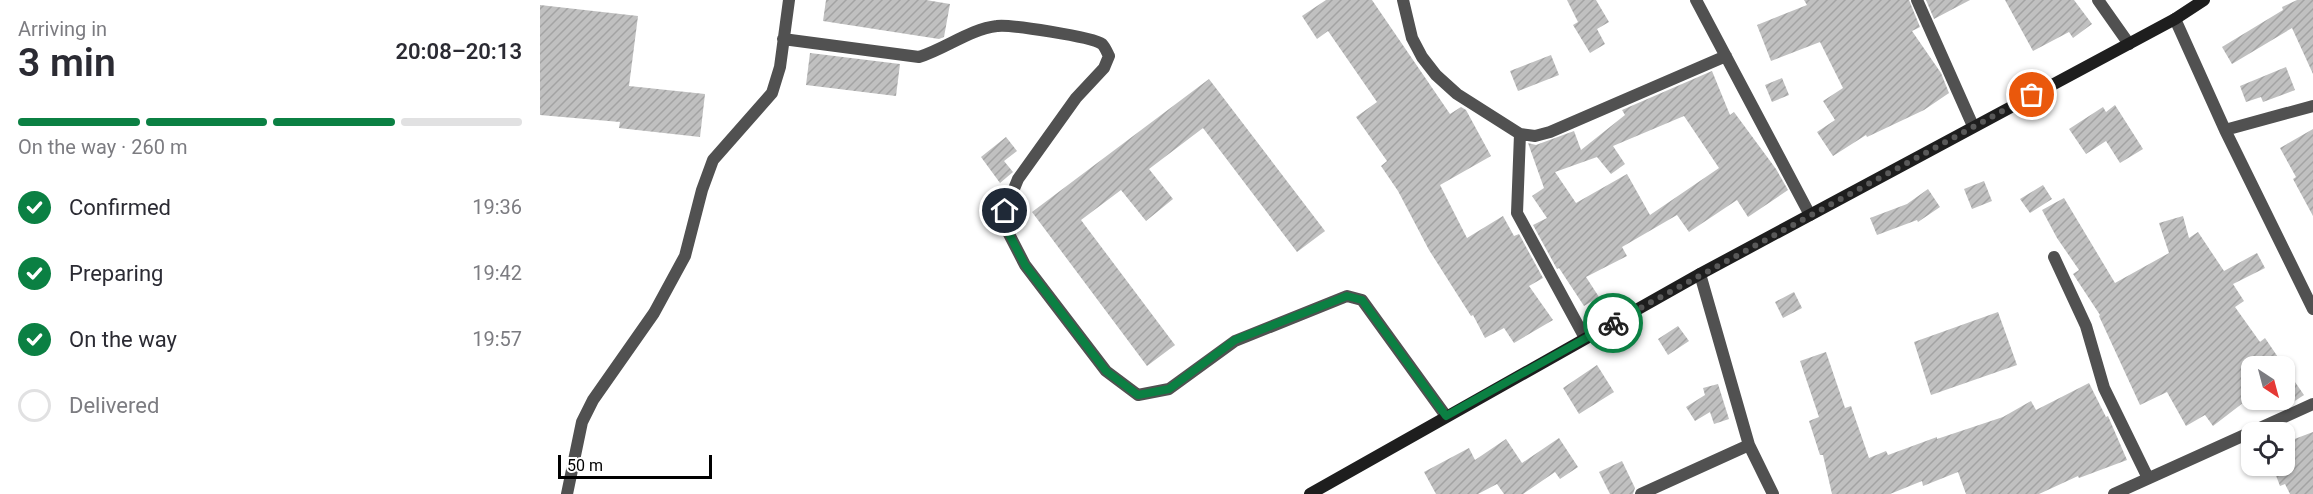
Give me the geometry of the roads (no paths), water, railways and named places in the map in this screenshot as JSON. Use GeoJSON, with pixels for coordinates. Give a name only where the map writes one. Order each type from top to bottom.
{"type":"FeatureCollection","features":[{"type":"Feature","properties":{"kind":"main road"},"geometry":{"type":"LineString","coordinates":[[1310,494],[1700,274],[2175,19],[2204,0]]}},
{"type":"Feature","properties":{"kind":"street"},"geometry":{"type":"LineString","coordinates":[[567,494],[582,422],[593,400],[654,313],[685,256],[702,190],[713,160],[772,93],[780,67],[789,0]]}},
{"type":"Feature","properties":{"kind":"street"},"geometry":{"type":"LineString","coordinates":[[1404,0],[1412,38],[1422,57],[1436,75],[1457,94],[1520,134],[1535,136],[1550,132],[1726,56]]}},
{"type":"Feature","properties":{"kind":"street"},"geometry":{"type":"LineString","coordinates":[[1696,0],[1810,215]]}},
{"type":"Feature","properties":{"kind":"street"},"geometry":{"type":"LineString","coordinates":[[1917,0],[1973,126]]}},
{"type":"Feature","properties":{"kind":"street"},"geometry":{"type":"LineString","coordinates":[[2097,0],[2129,44]]}},
{"type":"Feature","properties":{"kind":"street"},"geometry":{"type":"LineString","coordinates":[[2175,19],[2225,129],[2313,309]]}},
{"type":"Feature","properties":{"kind":"street"},"geometry":{"type":"LineString","coordinates":[[783,39],[919,57],[939,51],[969,34],[998,26],[1085,37],[1103,45],[1109,56],[1104,68],[1076,98],[1018,178],[1005,211],[1008,232],[1025,265],[1106,371],[1138,395],[1169,389],[1235,340],[1347,296],[1362,300],[1446,416]]}},
{"type":"Feature","properties":{"kind":"street"},"geometry":{"type":"LineString","coordinates":[[2225,129],[2313,106]]}},
{"type":"Feature","properties":{"kind":"street"},"geometry":{"type":"LineString","coordinates":[[1520,134],[1517,213],[1585,338]]}},
{"type":"Feature","properties":{"kind":"street"},"geometry":{"type":"LineString","coordinates":[[2054,256],[2086,326],[2104,388],[2148,478]]}},
{"type":"Feature","properties":{"kind":"street"},"geometry":{"type":"LineString","coordinates":[[1700,274],[1749,445],[1773,494]]}},
{"type":"Feature","properties":{"kind":"street"},"geometry":{"type":"LineString","coordinates":[[2114,494],[2313,404]]}},
{"type":"Feature","properties":{"kind":"street"},"geometry":{"type":"LineString","coordinates":[[1641,494],[1749,445]]}}]}
